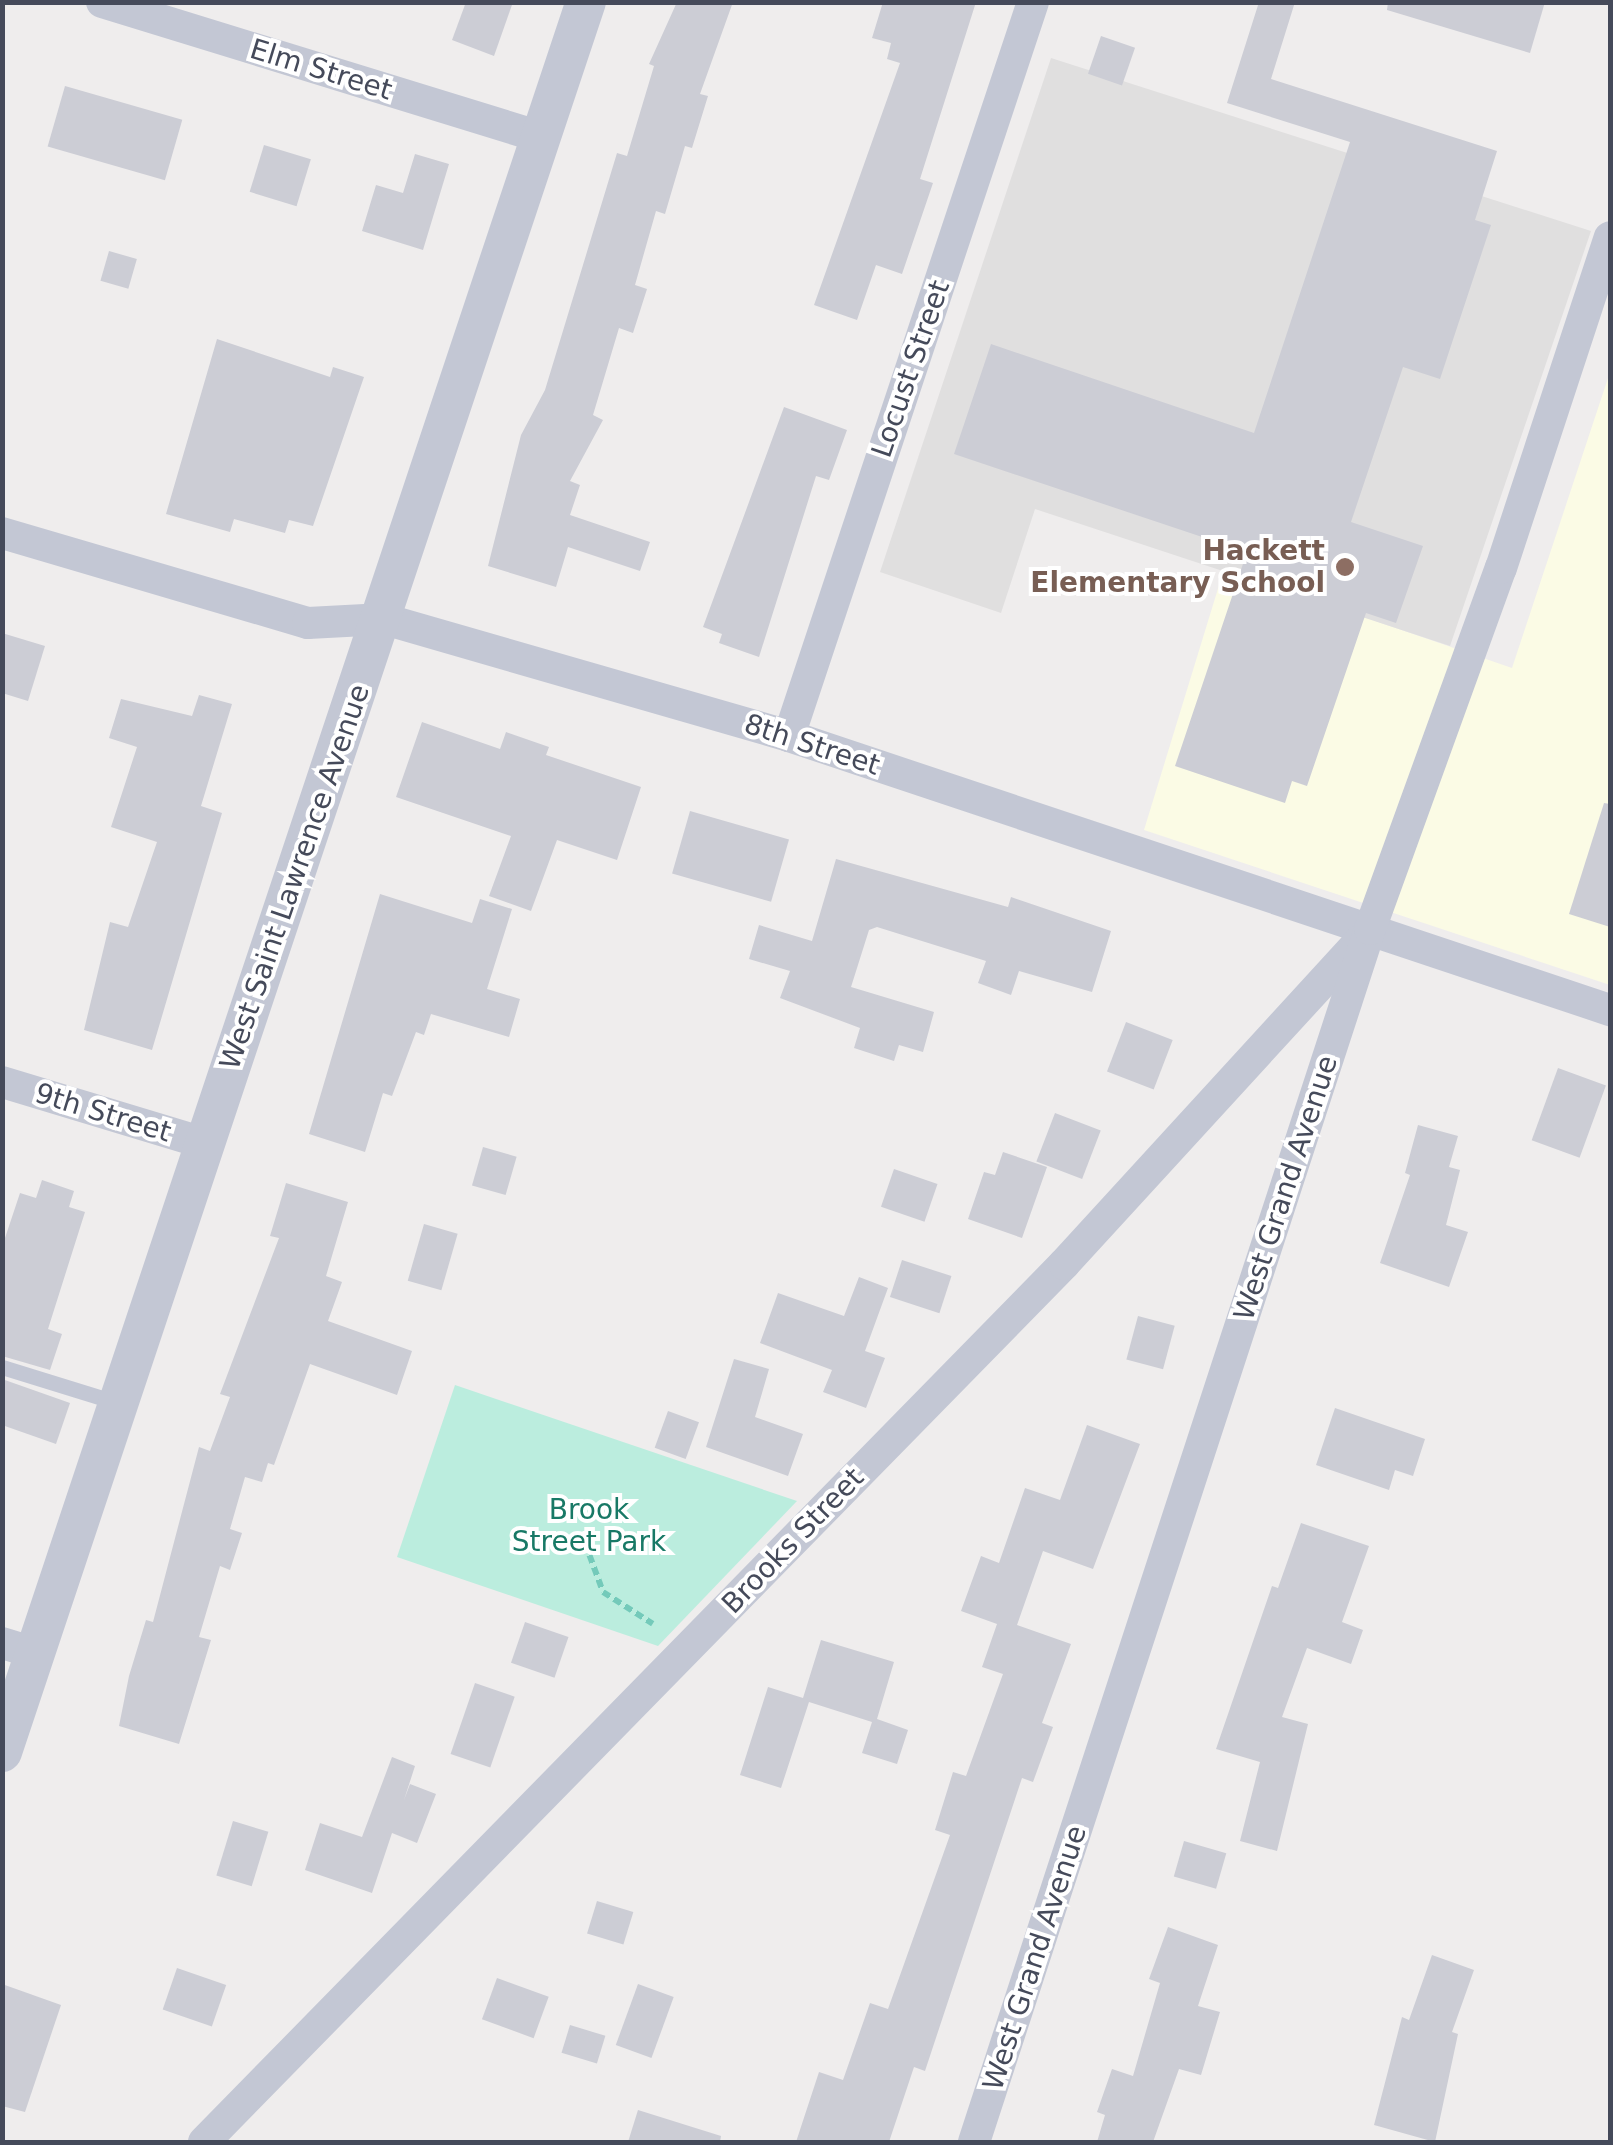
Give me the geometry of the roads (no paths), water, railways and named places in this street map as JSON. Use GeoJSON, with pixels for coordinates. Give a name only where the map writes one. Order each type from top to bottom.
{"type":"FeatureCollection","features":[{"type":"Feature","properties":{"kind":"street","name":"Elm Street"},"geometry":{"type":"LineString","coordinates":[[102,2],[540,137]]}},
{"type":"Feature","properties":{"kind":"street","name":"West Saint Lawrence Avenue"},"geometry":{"type":"LineString","coordinates":[[2,1752],[19,1648],[118,1403],[384,619],[586,2]]}},
{"type":"Feature","properties":{"kind":"street","name":"Locust Street"},"geometry":{"type":"LineString","coordinates":[[789,736],[1033,2]]}},
{"type":"Feature","properties":{"kind":"street","name":"West Grand Avenue"},"geometry":{"type":"LineString","coordinates":[[974,2142],[1370,929],[1501,568],[1610,238]]}},
{"type":"Feature","properties":{"kind":"street","name":"8th Street"},"geometry":{"type":"LineString","coordinates":[[2,533],[308,623],[384,619],[789,736],[1610,1010]]}},
{"type":"Feature","properties":{"kind":"street","name":"Brooks Street"},"geometry":{"type":"LineString","coordinates":[[204,2142],[1064,1264],[1370,929]]}},
{"type":"Feature","properties":{"kind":"street","name":"9th Street"},"geometry":{"type":"LineString","coordinates":[[2,1082],[204,1143]]}},
{"type":"Feature","properties":{"kind":"lane"},"geometry":{"type":"LineString","coordinates":[[2,1367],[118,1403]]}},
{"type":"Feature","properties":{"kind":"place","name":"Hackett Elementary School"},"geometry":{"type":"Point","coordinates":[1345,567]}},
{"type":"Feature","properties":{"kind":"park label","name":"Brook Street Park"},"geometry":{"type":"Point","coordinates":[589,1526]}}]}
